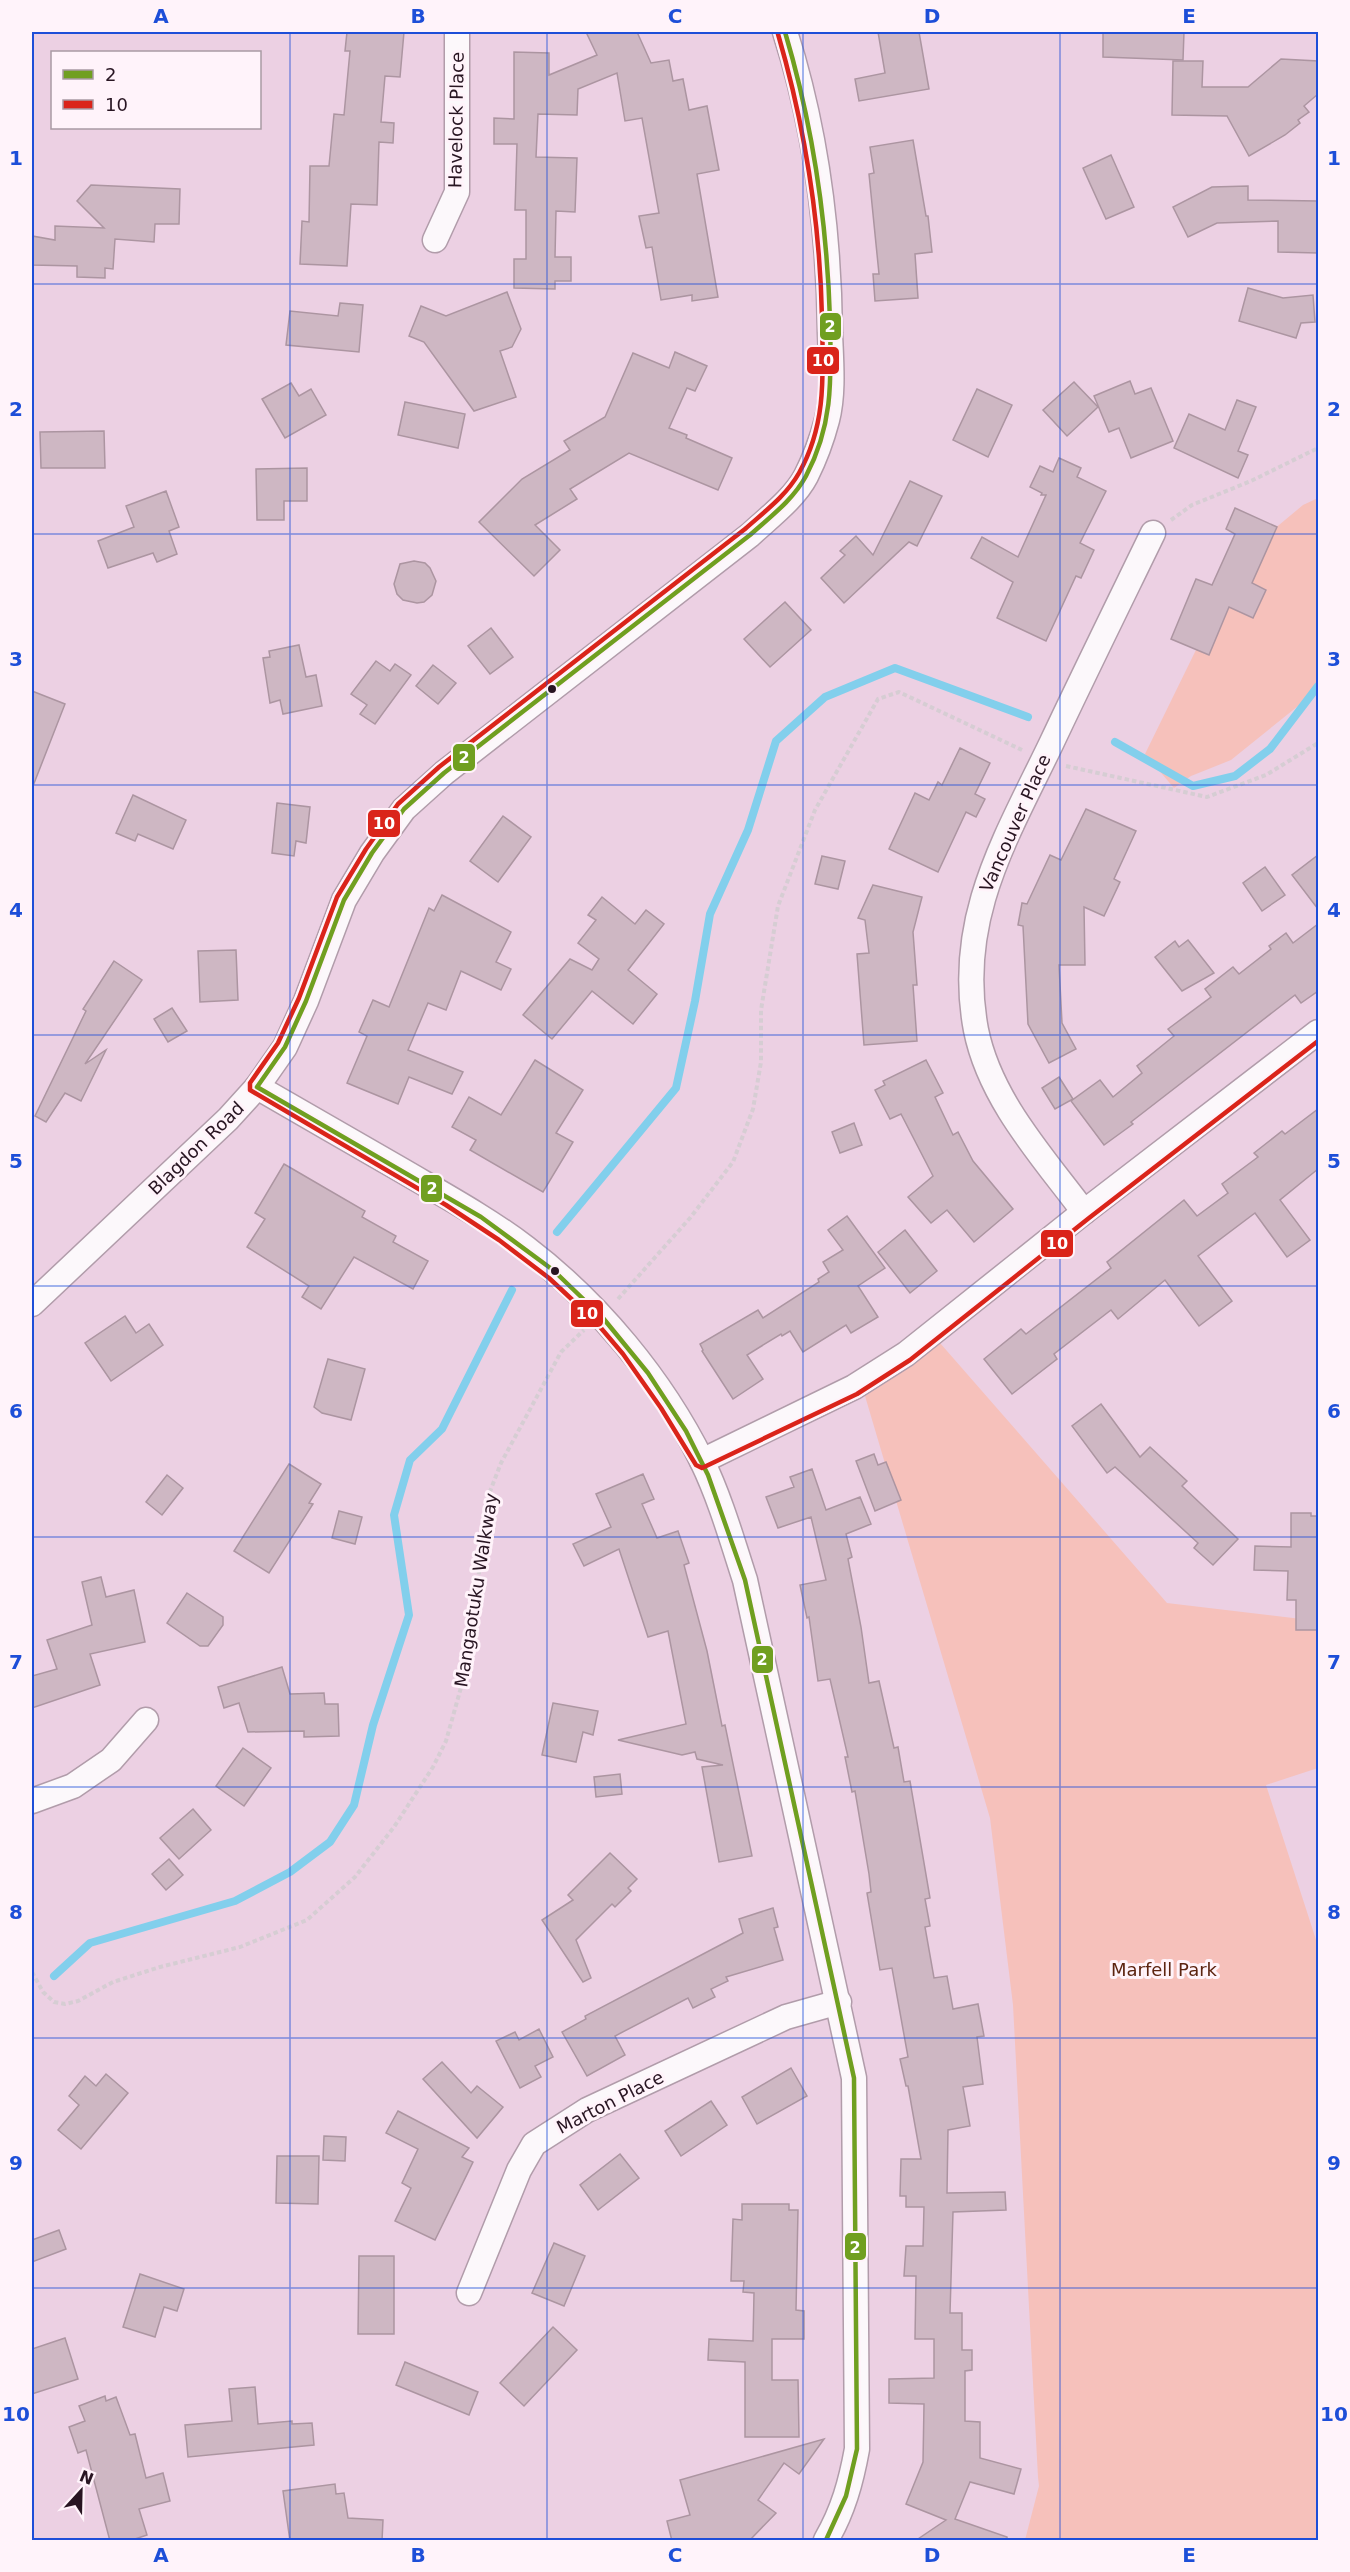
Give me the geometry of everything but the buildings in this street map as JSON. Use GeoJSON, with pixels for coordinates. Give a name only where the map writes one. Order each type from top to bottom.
{"type":"FeatureCollection","features":[{"type":"Feature","properties":{"kind":"street","name":"Havelock Place"},"geometry":{"type":"LineString","coordinates":[[435,240],[457,192],[457,32]]}},
{"type":"Feature","properties":{"kind":"street","name":"Blagdon Road"},"geometry":{"type":"LineString","coordinates":[[32,1304],[228,1119],[257,1087],[285,1047],[306,1001],[344,900],[372,853],[404,809],[444,772],[750,535],[784,503],[805,478],[819,447],[828,418],[831,373],[829,264],[824,213],[813,146],[795,62],[785,32]]}},
{"type":"Feature","properties":{"kind":"street","name":"Vancouver Place"},"geometry":{"type":"LineString","coordinates":[[1084,1212],[1014,1119],[988,1070],[976,1032],[972,992],[973,943],[980,904],[996,860],[1153,533]]}},
{"type":"Feature","properties":{"kind":"street"},"geometry":{"type":"LineString","coordinates":[[702,1461],[854,1387],[906,1354],[1084,1212],[1318,1032]]}},
{"type":"Feature","properties":{"kind":"street"},"geometry":{"type":"LineString","coordinates":[[257,1087],[439,1192],[526,1248],[600,1315],[641,1365],[674,1412],[702,1461],[726,1520],[745,1580],[854,2078],[857,2449],[850,2485],[838,2519],[826,2541]]}},
{"type":"Feature","properties":{"kind":"street"},"geometry":{"type":"LineString","coordinates":[[32,1801],[73,1786],[111,1761],[146,1720]]}},
{"type":"Feature","properties":{"kind":"street","name":"Marton Place"},"geometry":{"type":"LineString","coordinates":[[469,2293],[519,2170],[534,2144],[587,2110],[786,2017],[839,2002]]}},
{"type":"Feature","properties":{"kind":"path"},"geometry":{"type":"LineString","coordinates":[[1153,533],[1192,505],[1251,481],[1318,448]]}},
{"type":"Feature","properties":{"kind":"path","name":"Mangaotuku Walkway"},"geometry":{"type":"LineString","coordinates":[[32,1972],[43,1992],[54,2002],[65,2004],[78,2001],[113,1982],[160,1967],[240,1947],[307,1920],[355,1877],[394,1827],[433,1767],[446,1741],[467,1666],[489,1494],[501,1463],[561,1352],[616,1302],[690,1218],[733,1162],[753,1109],[761,1062],[761,1010],[778,906],[815,810],[878,699],[898,692],[1044,759],[1082,771],[1207,796],[1266,775],[1318,743]]}},
{"type":"Feature","properties":{"kind":"green space"},"geometry":{"type":"Polygon","coordinates":[[[1318,498],[1318,690],[1231,760],[1191,776],[1174,788],[1145,754],[1242,556],[1303,505],[1318,498]]]}},
{"type":"Feature","properties":{"kind":"green space","name":"Marfell Park"},"geometry":{"type":"Polygon","coordinates":[[[940,1343],[1167,1603],[1318,1621],[1318,1768],[1266,1785],[1318,1946],[1318,2540],[1025,2540],[1039,2486],[1013,2005],[990,1818],[865,1396],[940,1343]]]}},
{"type":"Feature","properties":{"kind":"waterway"},"geometry":{"type":"LineString","coordinates":[[557,1232],[676,1088],[695,1001],[710,914],[748,830],[776,741],[825,697],[895,668],[1028,717]]}},
{"type":"Feature","properties":{"kind":"waterway"},"geometry":{"type":"LineString","coordinates":[[1115,742],[1193,786],[1235,776],[1270,749],[1318,686]]}},
{"type":"Feature","properties":{"kind":"waterway"},"geometry":{"type":"LineString","coordinates":[[54,1976],[90,1943],[235,1901],[290,1872],[330,1842],[354,1805],[373,1725],[409,1615],[394,1515],[410,1460],[442,1429],[512,1290]]}},
{"type":"Feature","properties":{"kind":"transit line","name":"2"},"geometry":{"type":"LineString","coordinates":[[785,32],[795,67],[817,174],[826,247],[830,320],[829,400],[822,437],[806,476],[788,500],[750,535],[444,773],[404,809],[372,853],[344,900],[306,1001],[285,1047],[257,1087],[481,1217],[553,1270],[603,1318],[648,1373],[686,1431],[708,1475],[745,1580],[854,2078],[857,2449],[846,2496],[826,2540]]}},
{"type":"Feature","properties":{"kind":"transit line","name":"10"},"geometry":{"type":"LineString","coordinates":[[778,34],[803,139],[814,210],[821,282],[823,378],[819,417],[808,455],[794,481],[767,510],[745,529],[439,767],[398,804],[366,849],[337,897],[299,998],[278,1043],[250,1083],[250,1090],[446,1205],[499,1240],[549,1278],[595,1321],[623,1354],[661,1408],[696,1465],[702,1468],[857,1394],[910,1360],[1318,1041]]}}]}
